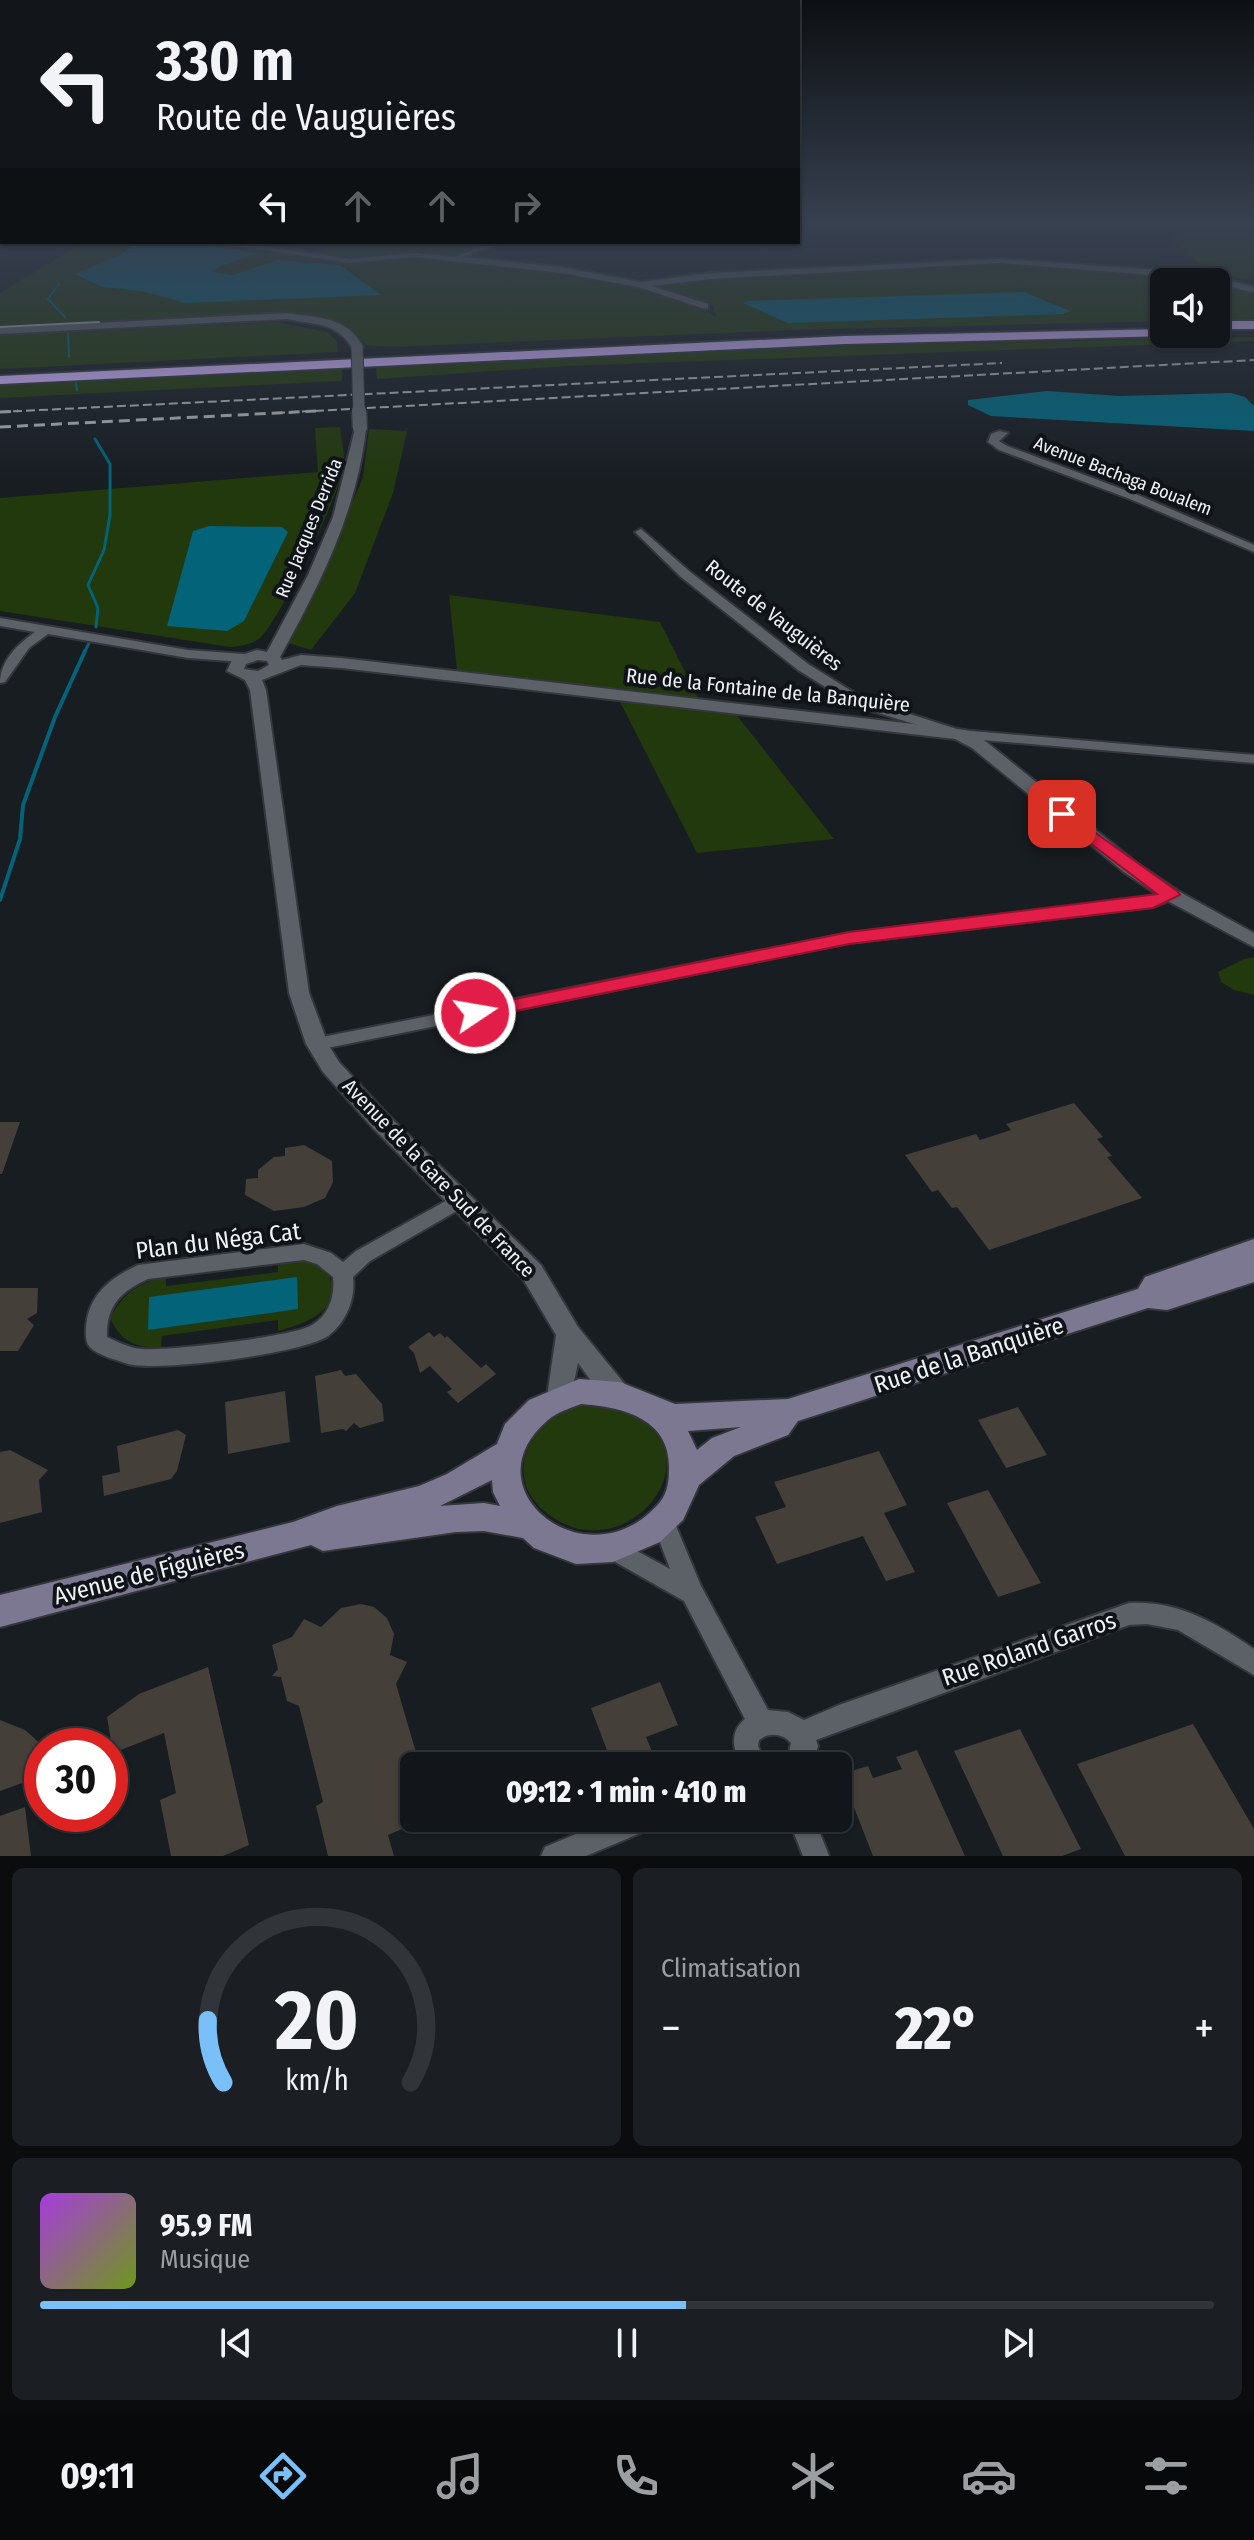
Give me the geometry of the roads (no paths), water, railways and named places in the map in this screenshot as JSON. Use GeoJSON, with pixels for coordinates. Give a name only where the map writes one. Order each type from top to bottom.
{"type":"FeatureCollection","features":[{"type":"Feature","properties":{"kind":"highway"},"geometry":{"type":"LineString","coordinates":[[1230,325],[1254,325]]}},
{"type":"Feature","properties":{"kind":"highway"},"geometry":{"type":"LineString","coordinates":[[0,373],[786,336],[1150,326]]}},
{"type":"Feature","properties":{"kind":"highway"},"geometry":{"type":"LineString","coordinates":[[1230,332],[1254,331]]}},
{"type":"Feature","properties":{"kind":"highway"},"geometry":{"type":"LineString","coordinates":[[0,380],[858,339],[1150,333]]}},
{"type":"Feature","properties":{"kind":"main road","name":"Rue de la Banquière"},"geometry":{"type":"LineString","coordinates":[[659,1413],[676,1419],[698,1419],[766,1410],[788,1412],[1148,1297],[1167,1299],[1248,1267]]}},
{"type":"Feature","properties":{"kind":"main road"},"geometry":{"type":"LineString","coordinates":[[579,1391],[619,1393],[659,1413],[680,1443],[685,1478],[678,1501],[663,1521],[640,1538],[611,1548],[566,1546],[529,1525],[512,1504],[504,1479],[506,1454],[517,1430],[535,1410],[579,1391]]}},
{"type":"Feature","properties":{"kind":"main road","name":"Rue de la Banquière"},"geometry":{"type":"LineString","coordinates":[[685,1478],[723,1447],[777,1426],[788,1412]]}},
{"type":"Feature","properties":{"kind":"main road","name":"Avenue de Figuières"},"geometry":{"type":"LineString","coordinates":[[0,1611],[298,1535],[316,1525],[425,1498],[469,1479],[506,1454]]}},
{"type":"Feature","properties":{"kind":"main road","name":"Avenue de Figuières"},"geometry":{"type":"LineString","coordinates":[[298,1535],[320,1538],[456,1518],[484,1517],[529,1525]]}},
{"type":"Feature","properties":{"kind":"street","name":"Rue Jacques Derrida"},"geometry":{"type":"LineString","coordinates":[[0,331],[273,316],[301,317],[336,325],[350,333],[357,347],[358,460],[346,500],[294,618],[282,639],[254,666]]}},
{"type":"Feature","properties":{"kind":"street","name":"Avenue Bachaga Boualem"},"geometry":{"type":"LineString","coordinates":[[1003,433],[995,436],[993,442],[1003,448],[1134,497],[1254,549]]}},
{"type":"Feature","properties":{"kind":"street","name":"Route de Vauguières"},"geometry":{"type":"LineString","coordinates":[[641,532],[685,574],[833,689],[861,703],[959,734],[978,744],[1086,834],[1171,895],[1254,941]]}},
{"type":"Feature","properties":{"kind":"street","name":"Rue de la Fontaine de la Banquière"},"geometry":{"type":"LineString","coordinates":[[0,622],[254,666],[301,660],[341,663],[959,734],[1254,759]]}},
{"type":"Feature","properties":{"kind":"street"},"geometry":{"type":"LineString","coordinates":[[0,679],[25,645],[45,630]]}},
{"type":"Feature","properties":{"kind":"street","name":"Avenue de la Gare Sud de France"},"geometry":{"type":"LineString","coordinates":[[254,666],[299,993],[317,1044],[331,1067],[363,1103],[532,1272],[569,1334],[619,1393]]}},
{"type":"Feature","properties":{"kind":"street"},"geometry":{"type":"LineString","coordinates":[[317,1044],[837,940],[1153,902],[1171,895]]}},
{"type":"Feature","properties":{"kind":"street"},"geometry":{"type":"LineString","coordinates":[[343,1274],[363,1256],[460,1200]]}},
{"type":"Feature","properties":{"kind":"street","name":"Plan du Néga Cat"},"geometry":{"type":"LineString","coordinates":[[304,1252],[324,1258],[343,1274],[346,1286],[340,1308],[325,1326],[308,1337],[147,1358],[117,1353],[97,1341],[95,1324],[105,1296],[121,1281],[145,1271],[304,1252]]}},
{"type":"Feature","properties":{"kind":"street"},"geometry":{"type":"LineString","coordinates":[[560,1397],[569,1334]]}},
{"type":"Feature","properties":{"kind":"street"},"geometry":{"type":"LineString","coordinates":[[663,1521],[692,1593],[760,1722]]}},
{"type":"Feature","properties":{"kind":"street"},"geometry":{"type":"LineString","coordinates":[[611,1548],[692,1593]]}},
{"type":"Feature","properties":{"kind":"street","name":"Rue Roland Garros"},"geometry":{"type":"LineString","coordinates":[[800,1734],[839,1717],[1129,1614],[1152,1611],[1183,1619],[1254,1663]]}},
{"type":"Feature","properties":{"kind":"street"},"geometry":{"type":"LineString","coordinates":[[747,1752],[748,1735],[760,1722],[777,1719],[794,1727],[800,1734],[804,1752]]}},
{"type":"Feature","properties":{"kind":"street"},"geometry":{"type":"LineString","coordinates":[[554,1856],[612,1832]]}},
{"type":"Feature","properties":{"kind":"street"},"geometry":{"type":"LineString","coordinates":[[807,1832],[816,1856]]}},
{"type":"Feature","properties":{"kind":"water"},"geometry":{"type":"Polygon","coordinates":[[[762,312],[1069,312],[1063,314],[788,323],[762,312]]]}},
{"type":"Feature","properties":{"kind":"water"},"geometry":{"type":"Polygon","coordinates":[[[1047,391],[1119,396],[1231,393],[1245,397],[1254,406],[1254,431],[991,416],[968,405],[968,400],[1047,391]]]}},
{"type":"Feature","properties":{"kind":"water"},"geometry":{"type":"Polygon","coordinates":[[[209,526],[282,527],[288,532],[244,621],[227,631],[167,626],[193,531],[209,526]]]}},
{"type":"Feature","properties":{"kind":"water"},"geometry":{"type":"Polygon","coordinates":[[[297,1277],[298,1309],[148,1330],[149,1297],[297,1277]]]}},
{"type":"Feature","properties":{"kind":"waterway"},"geometry":{"type":"LineString","coordinates":[[60,312],[65,317]]}},
{"type":"Feature","properties":{"kind":"waterway"},"geometry":{"type":"LineString","coordinates":[[68,333],[69,356]]}},
{"type":"Feature","properties":{"kind":"waterway"},"geometry":{"type":"LineString","coordinates":[[76,383],[77,390]]}},
{"type":"Feature","properties":{"kind":"waterway"},"geometry":{"type":"LineString","coordinates":[[95,439],[110,464],[110,515],[104,550],[88,585],[98,608],[96,627]]}},
{"type":"Feature","properties":{"kind":"waterway"},"geometry":{"type":"LineString","coordinates":[[85,651],[91,639]]}},
{"type":"Feature","properties":{"kind":"waterway"},"geometry":{"type":"LineString","coordinates":[[0,900],[20,839],[23,805],[55,717],[85,651]]}},
{"type":"Feature","properties":{"kind":"tram line"},"geometry":{"type":"LineString","coordinates":[[0,327],[99,322]]}},
{"type":"Feature","properties":{"kind":"railway"},"geometry":{"type":"LineString","coordinates":[[276,413],[1254,360]]}},
{"type":"Feature","properties":{"kind":"railway"},"geometry":{"type":"LineString","coordinates":[[18,411],[0,412],[1002,363]]}},
{"type":"Feature","properties":{"kind":"railway"},"geometry":{"type":"LineString","coordinates":[[0,427],[316,411]]}}]}
